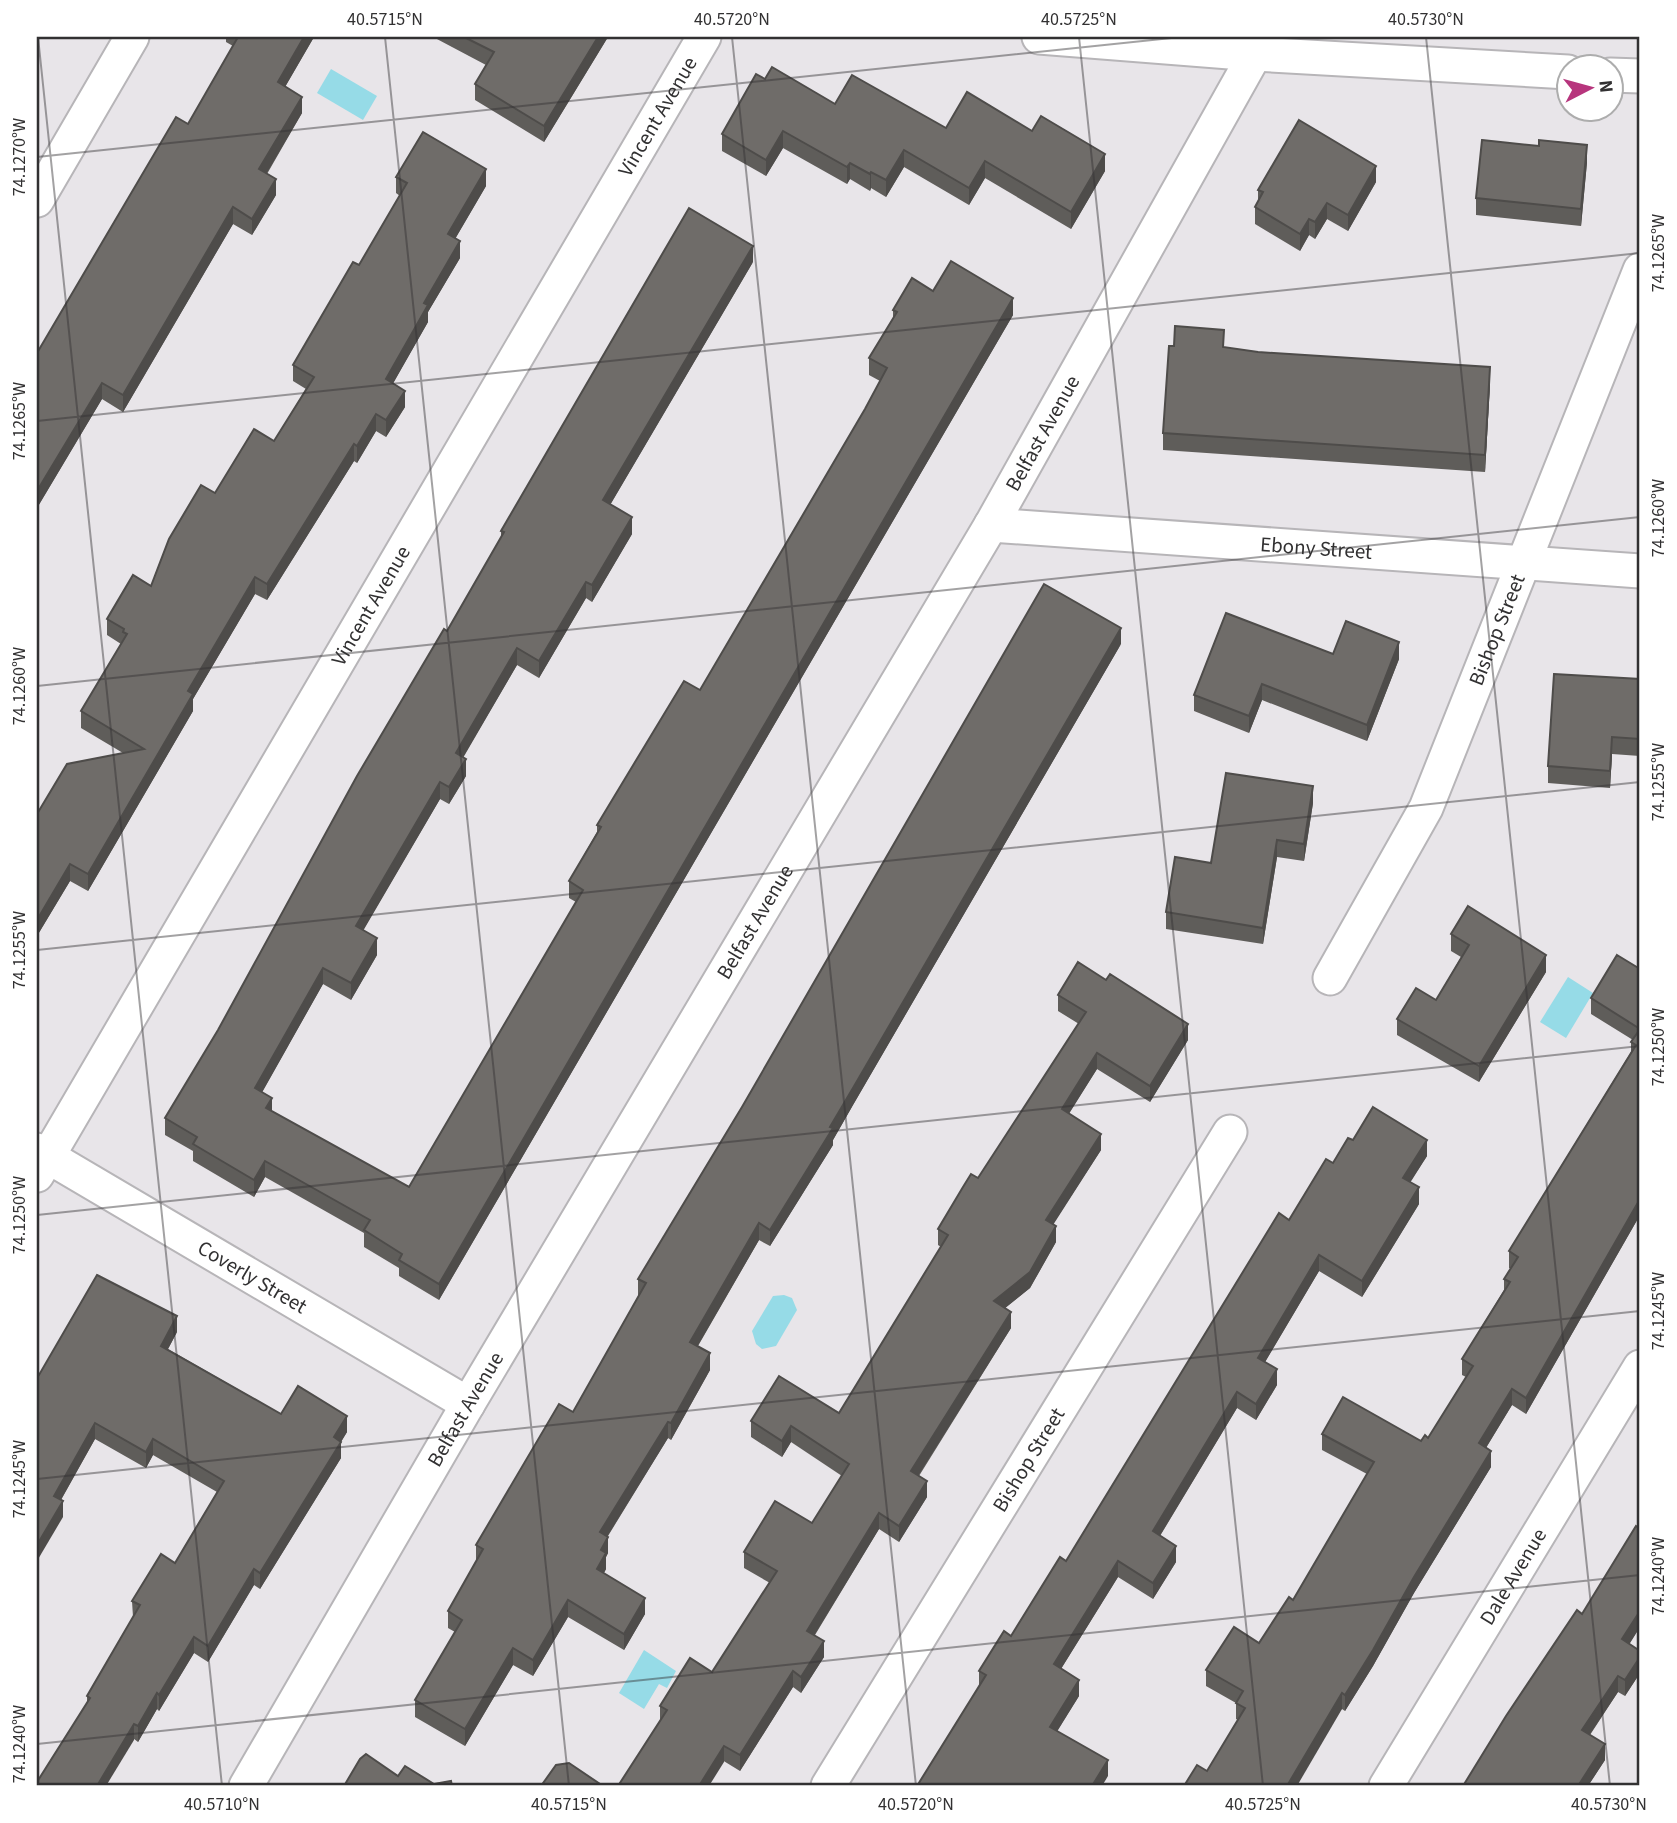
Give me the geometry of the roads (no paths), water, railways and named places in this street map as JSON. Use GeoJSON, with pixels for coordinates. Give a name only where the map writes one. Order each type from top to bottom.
{"type":"FeatureCollection","features":[{"type":"Feature","properties":{"kind":"street"},"geometry":{"type":"LineString","coordinates":[[37,200],[132,37]]}},
{"type":"Feature","properties":{"kind":"street","name":"Vincent Avenue"},"geometry":{"type":"LineString","coordinates":[[40,1160],[704,37]]}},
{"type":"Feature","properties":{"kind":"street"},"geometry":{"type":"LineString","coordinates":[[1040,37],[1255,54],[1554,71]]}},
{"type":"Feature","properties":{"kind":"street","name":"Belfast Avenue"},"geometry":{"type":"LineString","coordinates":[[246,1786],[468,1404],[991,525],[1255,54]]}},
{"type":"Feature","properties":{"kind":"street","name":"Bishop Street"},"geometry":{"type":"LineString","coordinates":[[1330,978],[1426,808],[1640,270]]}},
{"type":"Feature","properties":{"kind":"street","name":"Ebony Street"},"geometry":{"type":"LineString","coordinates":[[991,525],[1640,572]]}},
{"type":"Feature","properties":{"kind":"street","name":"Bishop Street"},"geometry":{"type":"LineString","coordinates":[[828,1786],[1230,1132]]}},
{"type":"Feature","properties":{"kind":"street","name":"Coverly Street"},"geometry":{"type":"LineString","coordinates":[[40,1160],[468,1404]]}},
{"type":"Feature","properties":{"kind":"street","name":"Dale Avenue"},"geometry":{"type":"LineString","coordinates":[[1386,1786],[1640,1367]]}},
{"type":"Feature","properties":{"kind":"water"},"geometry":{"type":"Polygon","coordinates":[[[331,69],[377,96],[363,120],[317,93],[331,69]]]}},
{"type":"Feature","properties":{"kind":"water"},"geometry":{"type":"Polygon","coordinates":[[[1568,977],[1593,993],[1566,1038],[1540,1022],[1568,977]]]}},
{"type":"Feature","properties":{"kind":"water"},"geometry":{"type":"Polygon","coordinates":[[[784,1295],[792,1298],[797,1310],[776,1346],[762,1349],[756,1344],[752,1331],[773,1296],[784,1295]]]}},
{"type":"Feature","properties":{"kind":"water"},"geometry":{"type":"Polygon","coordinates":[[[644,1650],[676,1671],[667,1688],[659,1684],[644,1709],[619,1693],[644,1650]]]}}]}
